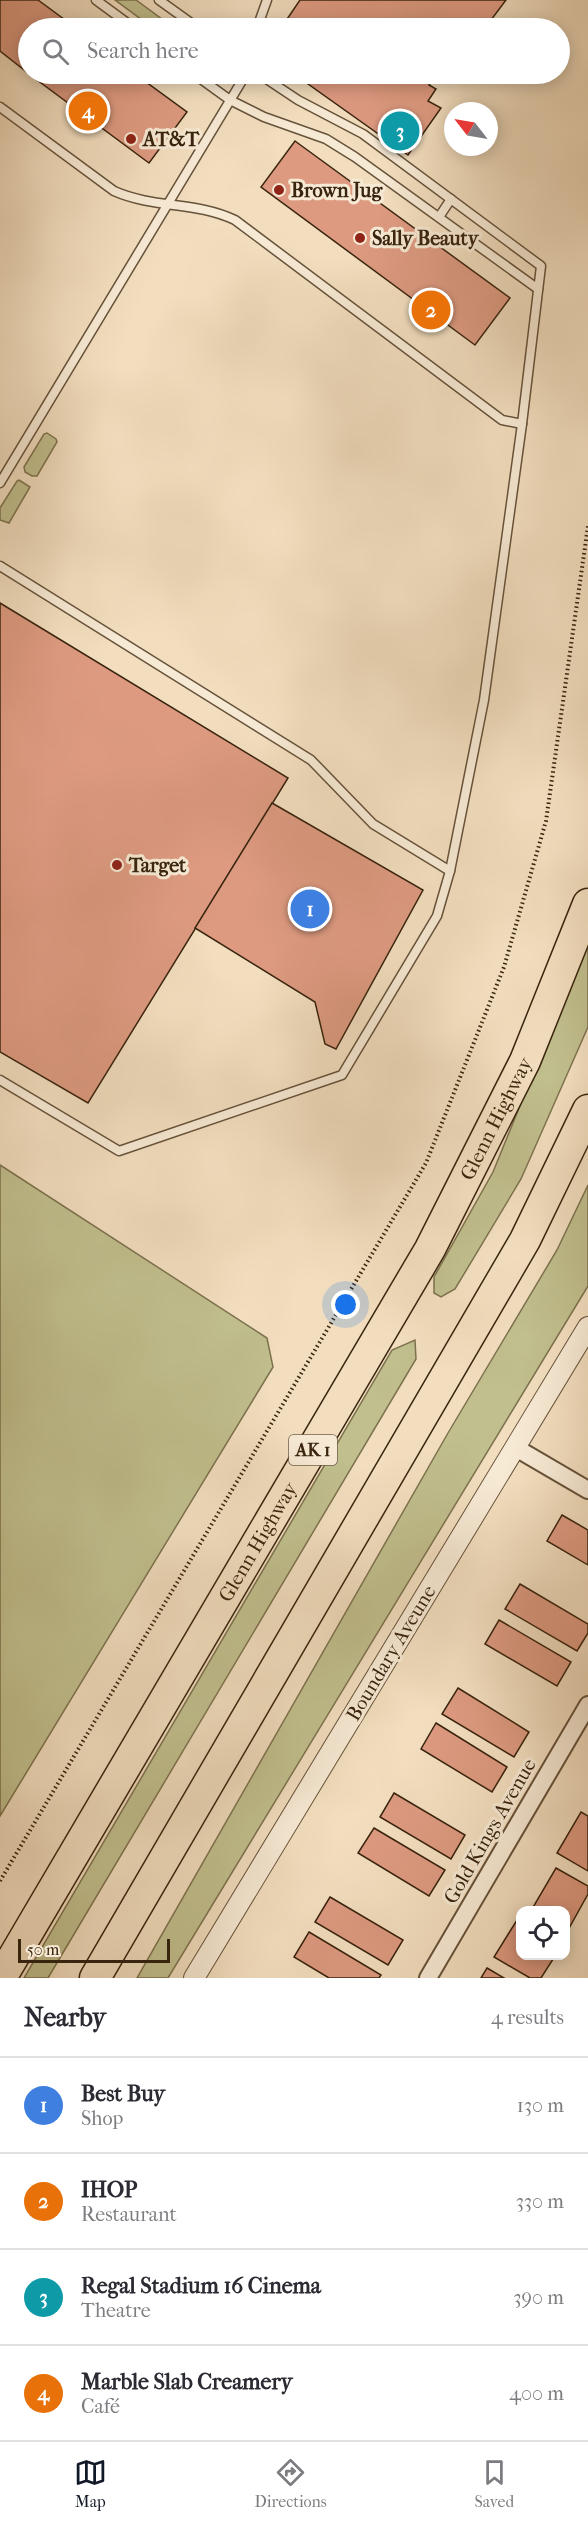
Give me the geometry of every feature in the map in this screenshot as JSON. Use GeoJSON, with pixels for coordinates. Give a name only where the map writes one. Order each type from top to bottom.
{"type":"FeatureCollection","features":[{"type":"Feature","properties":{"kind":"highway","name":"Glenn Highway"},"geometry":{"type":"LineString","coordinates":[[1,1978],[430,1249],[525,1061],[588,904]]}},
{"type":"Feature","properties":{"kind":"highway"},"geometry":{"type":"LineString","coordinates":[[95,1978],[525,1240],[588,1110]]}},
{"type":"Feature","properties":{"kind":"highway"},"geometry":{"type":"LineString","coordinates":[[116,1978],[146,1921],[211,1782]]}},
{"type":"Feature","properties":{"kind":"street","name":"Boundary Aveune"},"geometry":{"type":"LineString","coordinates":[[194,1978],[588,1327]]}},
{"type":"Feature","properties":{"kind":"street"},"geometry":{"type":"LineString","coordinates":[[516,1448],[588,1490]]}},
{"type":"Feature","properties":{"kind":"street","name":"Gold Kings Avenue"},"geometry":{"type":"LineString","coordinates":[[428,1978],[588,1705]]}},
{"type":"Feature","properties":{"kind":"lane"},"geometry":{"type":"LineString","coordinates":[[96,0],[120,18]]}},
{"type":"Feature","properties":{"kind":"lane"},"geometry":{"type":"LineString","coordinates":[[159,0],[184,18]]}},
{"type":"Feature","properties":{"kind":"lane"},"geometry":{"type":"LineString","coordinates":[[260,18],[267,0]]}},
{"type":"Feature","properties":{"kind":"lane"},"geometry":{"type":"LineString","coordinates":[[208,84],[230,100],[264,117],[326,140],[355,157],[538,289]]}},
{"type":"Feature","properties":{"kind":"lane"},"geometry":{"type":"LineString","coordinates":[[0,483],[240,84]]}},
{"type":"Feature","properties":{"kind":"lane"},"geometry":{"type":"LineString","coordinates":[[0,1080],[119,1151],[342,1075],[437,916],[450,872],[484,700],[522,424],[540,266],[363,134],[298,100],[274,84]]}},
{"type":"Feature","properties":{"kind":"lane"},"geometry":{"type":"LineString","coordinates":[[0,107],[114,191],[134,200],[215,210],[235,220],[502,420],[522,424]]}},
{"type":"Feature","properties":{"kind":"lane"},"geometry":{"type":"LineString","coordinates":[[439,218],[451,200]]}},
{"type":"Feature","properties":{"kind":"lane"},"geometry":{"type":"LineString","coordinates":[[0,566],[310,760],[373,824],[450,872]]}},
{"type":"Feature","properties":{"kind":"path"},"geometry":{"type":"LineString","coordinates":[[0,1881],[426,1163],[504,967],[546,821],[588,526]]}},
{"type":"Feature","properties":{"kind":"shaded area"},"geometry":{"type":"Polygon","coordinates":[[[115,0],[136,0],[160,18],[139,18],[115,0]]]}},
{"type":"Feature","properties":{"kind":"shaded area"},"geometry":{"type":"Polygon","coordinates":[[[47,433],[57,442],[37,476],[32,476],[25,472],[24,467],[44,434],[47,433]]]}},
{"type":"Feature","properties":{"kind":"shaded area"},"geometry":{"type":"Polygon","coordinates":[[[19,480],[30,487],[9,523],[0,520],[0,508],[19,480]]]}},
{"type":"Feature","properties":{"kind":"shaded area"},"geometry":{"type":"Polygon","coordinates":[[[588,939],[588,1027],[521,1179],[455,1289],[441,1297],[434,1293],[434,1277],[493,1172],[588,939]]]}},
{"type":"Feature","properties":{"kind":"shaded area"},"geometry":{"type":"Polygon","coordinates":[[[0,1165],[267,1338],[273,1367],[0,1816],[0,1165]]]}},
{"type":"Feature","properties":{"kind":"shaded area"},"geometry":{"type":"Polygon","coordinates":[[[588,1185],[588,1286],[168,1978],[137,1978],[448,1433],[557,1250],[588,1185]]]}},
{"type":"Feature","properties":{"kind":"shaded area"},"geometry":{"type":"Polygon","coordinates":[[[415,1340],[416,1359],[48,1978],[24,1978],[392,1350],[415,1340]]]}},
{"type":"Feature","properties":{"kind":"building"},"geometry":{"type":"Polygon","coordinates":[[[0,0],[38,0],[62,18],[18,18],[18,65],[0,51],[0,0]]]}},
{"type":"Feature","properties":{"kind":"building"},"geometry":{"type":"Polygon","coordinates":[[[300,0],[506,0],[492,18],[288,18],[300,0]]]}},
{"type":"Feature","properties":{"kind":"building"},"geometry":{"type":"Polygon","coordinates":[[[42,84],[149,84],[187,112],[149,163],[42,84]]]}},
{"type":"Feature","properties":{"kind":"building"},"geometry":{"type":"Polygon","coordinates":[[[308,84],[430,84],[436,89],[428,101],[441,108],[408,155],[308,84]]]}},
{"type":"Feature","properties":{"kind":"building"},"geometry":{"type":"Polygon","coordinates":[[[295,141],[510,298],[475,345],[261,187],[295,141]]]}},
{"type":"Feature","properties":{"kind":"building","name":"Target"},"geometry":{"type":"Polygon","coordinates":[[[0,603],[288,778],[88,1103],[0,1052],[0,603]]]}},
{"type":"Feature","properties":{"kind":"building"},"geometry":{"type":"Polygon","coordinates":[[[272,803],[423,890],[336,1049],[325,1044],[315,1002],[195,928],[272,803]]]}},
{"type":"Feature","properties":{"kind":"building"},"geometry":{"type":"Polygon","coordinates":[[[562,1515],[588,1530],[588,1565],[547,1541],[562,1515]]]}},
{"type":"Feature","properties":{"kind":"building"},"geometry":{"type":"Polygon","coordinates":[[[520,1584],[588,1624],[588,1633],[577,1651],[505,1609],[520,1584]]]}},
{"type":"Feature","properties":{"kind":"building"},"geometry":{"type":"Polygon","coordinates":[[[499,1620],[571,1662],[557,1686],[485,1644],[499,1620]]]}},
{"type":"Feature","properties":{"kind":"building"},"geometry":{"type":"Polygon","coordinates":[[[458,1688],[529,1732],[514,1757],[442,1714],[458,1688]]]}},
{"type":"Feature","properties":{"kind":"building"},"geometry":{"type":"Polygon","coordinates":[[[436,1723],[507,1767],[492,1792],[421,1749],[436,1723]]]}},
{"type":"Feature","properties":{"kind":"building"},"geometry":{"type":"Polygon","coordinates":[[[394,1793],[465,1835],[451,1859],[380,1817],[394,1793]]]}},
{"type":"Feature","properties":{"kind":"building"},"geometry":{"type":"Polygon","coordinates":[[[581,1812],[588,1816],[588,1871],[557,1853],[581,1812]]]}},
{"type":"Feature","properties":{"kind":"building"},"geometry":{"type":"Polygon","coordinates":[[[374,1828],[445,1870],[429,1896],[358,1853],[374,1828]]]}},
{"type":"Feature","properties":{"kind":"building"},"geometry":{"type":"Polygon","coordinates":[[[556,1868],[588,1886],[588,1894],[570,1926],[570,1906],[534,1906],[556,1868]]]}},
{"type":"Feature","properties":{"kind":"building"},"geometry":{"type":"Polygon","coordinates":[[[330,1897],[403,1940],[388,1965],[315,1922],[330,1897]]]}},
{"type":"Feature","properties":{"kind":"building"},"geometry":{"type":"Polygon","coordinates":[[[516,1922],[516,1960],[552,1960],[541,1978],[530,1978],[494,1957],[516,1922]]]}},
{"type":"Feature","properties":{"kind":"building"},"geometry":{"type":"Polygon","coordinates":[[[309,1932],[381,1975],[379,1978],[329,1978],[294,1957],[309,1932]]]}},
{"type":"Feature","properties":{"kind":"building"},"geometry":{"type":"Polygon","coordinates":[[[487,1968],[504,1978],[481,1978],[487,1968]]]}},
{"type":"Feature","properties":{"kind":"place","name":"Marble Slab Creamery"},"geometry":{"type":"Point","coordinates":[88,111]}},
{"type":"Feature","properties":{"kind":"place","name":"Regal Stadium 16 Cinema"},"geometry":{"type":"Point","coordinates":[400,131]}},
{"type":"Feature","properties":{"kind":"place","name":"AT&T"},"geometry":{"type":"Point","coordinates":[131,139]}},
{"type":"Feature","properties":{"kind":"place","name":"Brown Jug"},"geometry":{"type":"Point","coordinates":[279,190]}},
{"type":"Feature","properties":{"kind":"place","name":"Sally Beauty"},"geometry":{"type":"Point","coordinates":[360,238]}},
{"type":"Feature","properties":{"kind":"place","name":"IHOP"},"geometry":{"type":"Point","coordinates":[431,310]}},
{"type":"Feature","properties":{"kind":"place","name":"Target"},"geometry":{"type":"Point","coordinates":[117,865]}},
{"type":"Feature","properties":{"kind":"place","name":"Best Buy"},"geometry":{"type":"Point","coordinates":[310,909]}}]}
